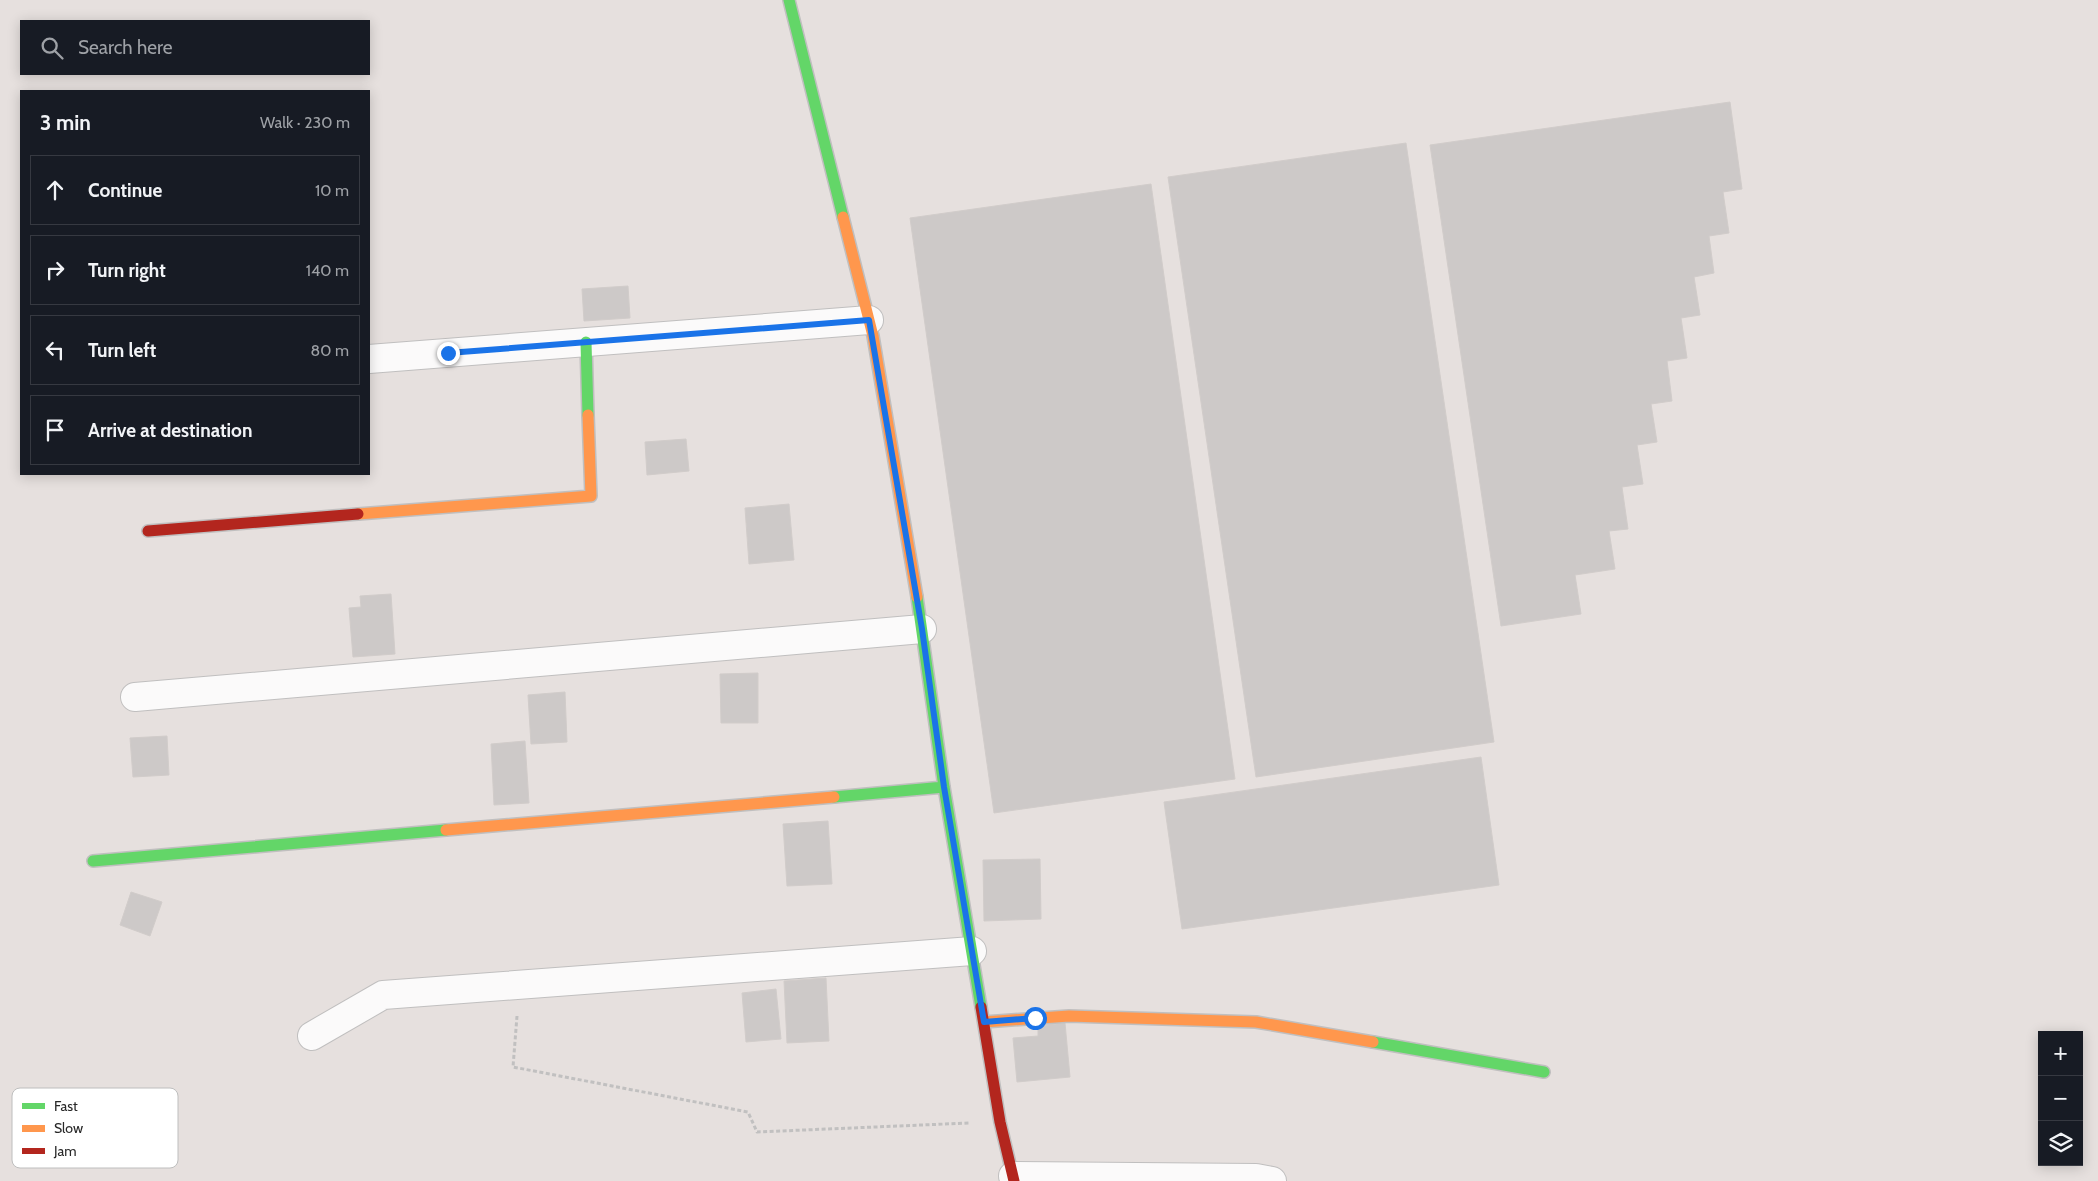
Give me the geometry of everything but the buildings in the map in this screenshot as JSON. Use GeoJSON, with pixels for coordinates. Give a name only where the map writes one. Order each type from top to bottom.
{"type":"FeatureCollection","features":[{"type":"Feature","properties":{"kind":"street"},"geometry":{"type":"LineString","coordinates":[[789,0],[869,320],[922,629],[944,787],[1000,1122],[1014,1179],[1256,1178],[1272,1181]]}},
{"type":"Feature","properties":{"kind":"street"},"geometry":{"type":"LineString","coordinates":[[370,359],[869,320]]}},
{"type":"Feature","properties":{"kind":"street"},"geometry":{"type":"LineString","coordinates":[[148,531],[591,496],[586,342]]}},
{"type":"Feature","properties":{"kind":"street"},"geometry":{"type":"LineString","coordinates":[[135,697],[922,629]]}},
{"type":"Feature","properties":{"kind":"street"},"geometry":{"type":"LineString","coordinates":[[93,861],[944,787]]}},
{"type":"Feature","properties":{"kind":"street"},"geometry":{"type":"LineString","coordinates":[[312,1036],[383,995],[972,951]]}},
{"type":"Feature","properties":{"kind":"street"},"geometry":{"type":"LineString","coordinates":[[984,1022],[1069,1016],[1256,1022],[1544,1072]]}},
{"type":"Feature","properties":{"kind":"path"},"geometry":{"type":"LineString","coordinates":[[519,986],[513,1067],[748,1112],[757,1132],[1000,1122]]}},
{"type":"Feature","properties":{"kind":"traffic: fast"},"geometry":{"type":"LineString","coordinates":[[789,0],[843,217]]}},
{"type":"Feature","properties":{"kind":"traffic: fast"},"geometry":{"type":"LineString","coordinates":[[586,342],[588,415]]}},
{"type":"Feature","properties":{"kind":"traffic: fast"},"geometry":{"type":"LineString","coordinates":[[917,597],[944,787],[981,1007]]}},
{"type":"Feature","properties":{"kind":"traffic: fast"},"geometry":{"type":"LineString","coordinates":[[834,797],[944,787]]}},
{"type":"Feature","properties":{"kind":"traffic: fast"},"geometry":{"type":"LineString","coordinates":[[93,861],[446,830]]}},
{"type":"Feature","properties":{"kind":"traffic: fast"},"geometry":{"type":"LineString","coordinates":[[1373,1042],[1544,1072]]}},
{"type":"Feature","properties":{"kind":"traffic: slow"},"geometry":{"type":"LineString","coordinates":[[843,217],[873,336],[917,597]]}},
{"type":"Feature","properties":{"kind":"traffic: slow"},"geometry":{"type":"LineString","coordinates":[[358,514],[591,496],[588,415]]}},
{"type":"Feature","properties":{"kind":"traffic: slow"},"geometry":{"type":"LineString","coordinates":[[446,830],[834,797]]}},
{"type":"Feature","properties":{"kind":"traffic: slow"},"geometry":{"type":"LineString","coordinates":[[984,1022],[1069,1016],[1256,1022],[1373,1042]]}},
{"type":"Feature","properties":{"kind":"traffic: jam"},"geometry":{"type":"LineString","coordinates":[[148,531],[358,514]]}},
{"type":"Feature","properties":{"kind":"traffic: jam"},"geometry":{"type":"LineString","coordinates":[[981,1007],[1000,1122],[1014,1181]]}},
{"type":"Feature","properties":{"kind":"route"},"geometry":{"type":"LineString","coordinates":[[448,353],[869,320],[922,629],[944,787],[984,1022],[1035,1018]]}}]}
